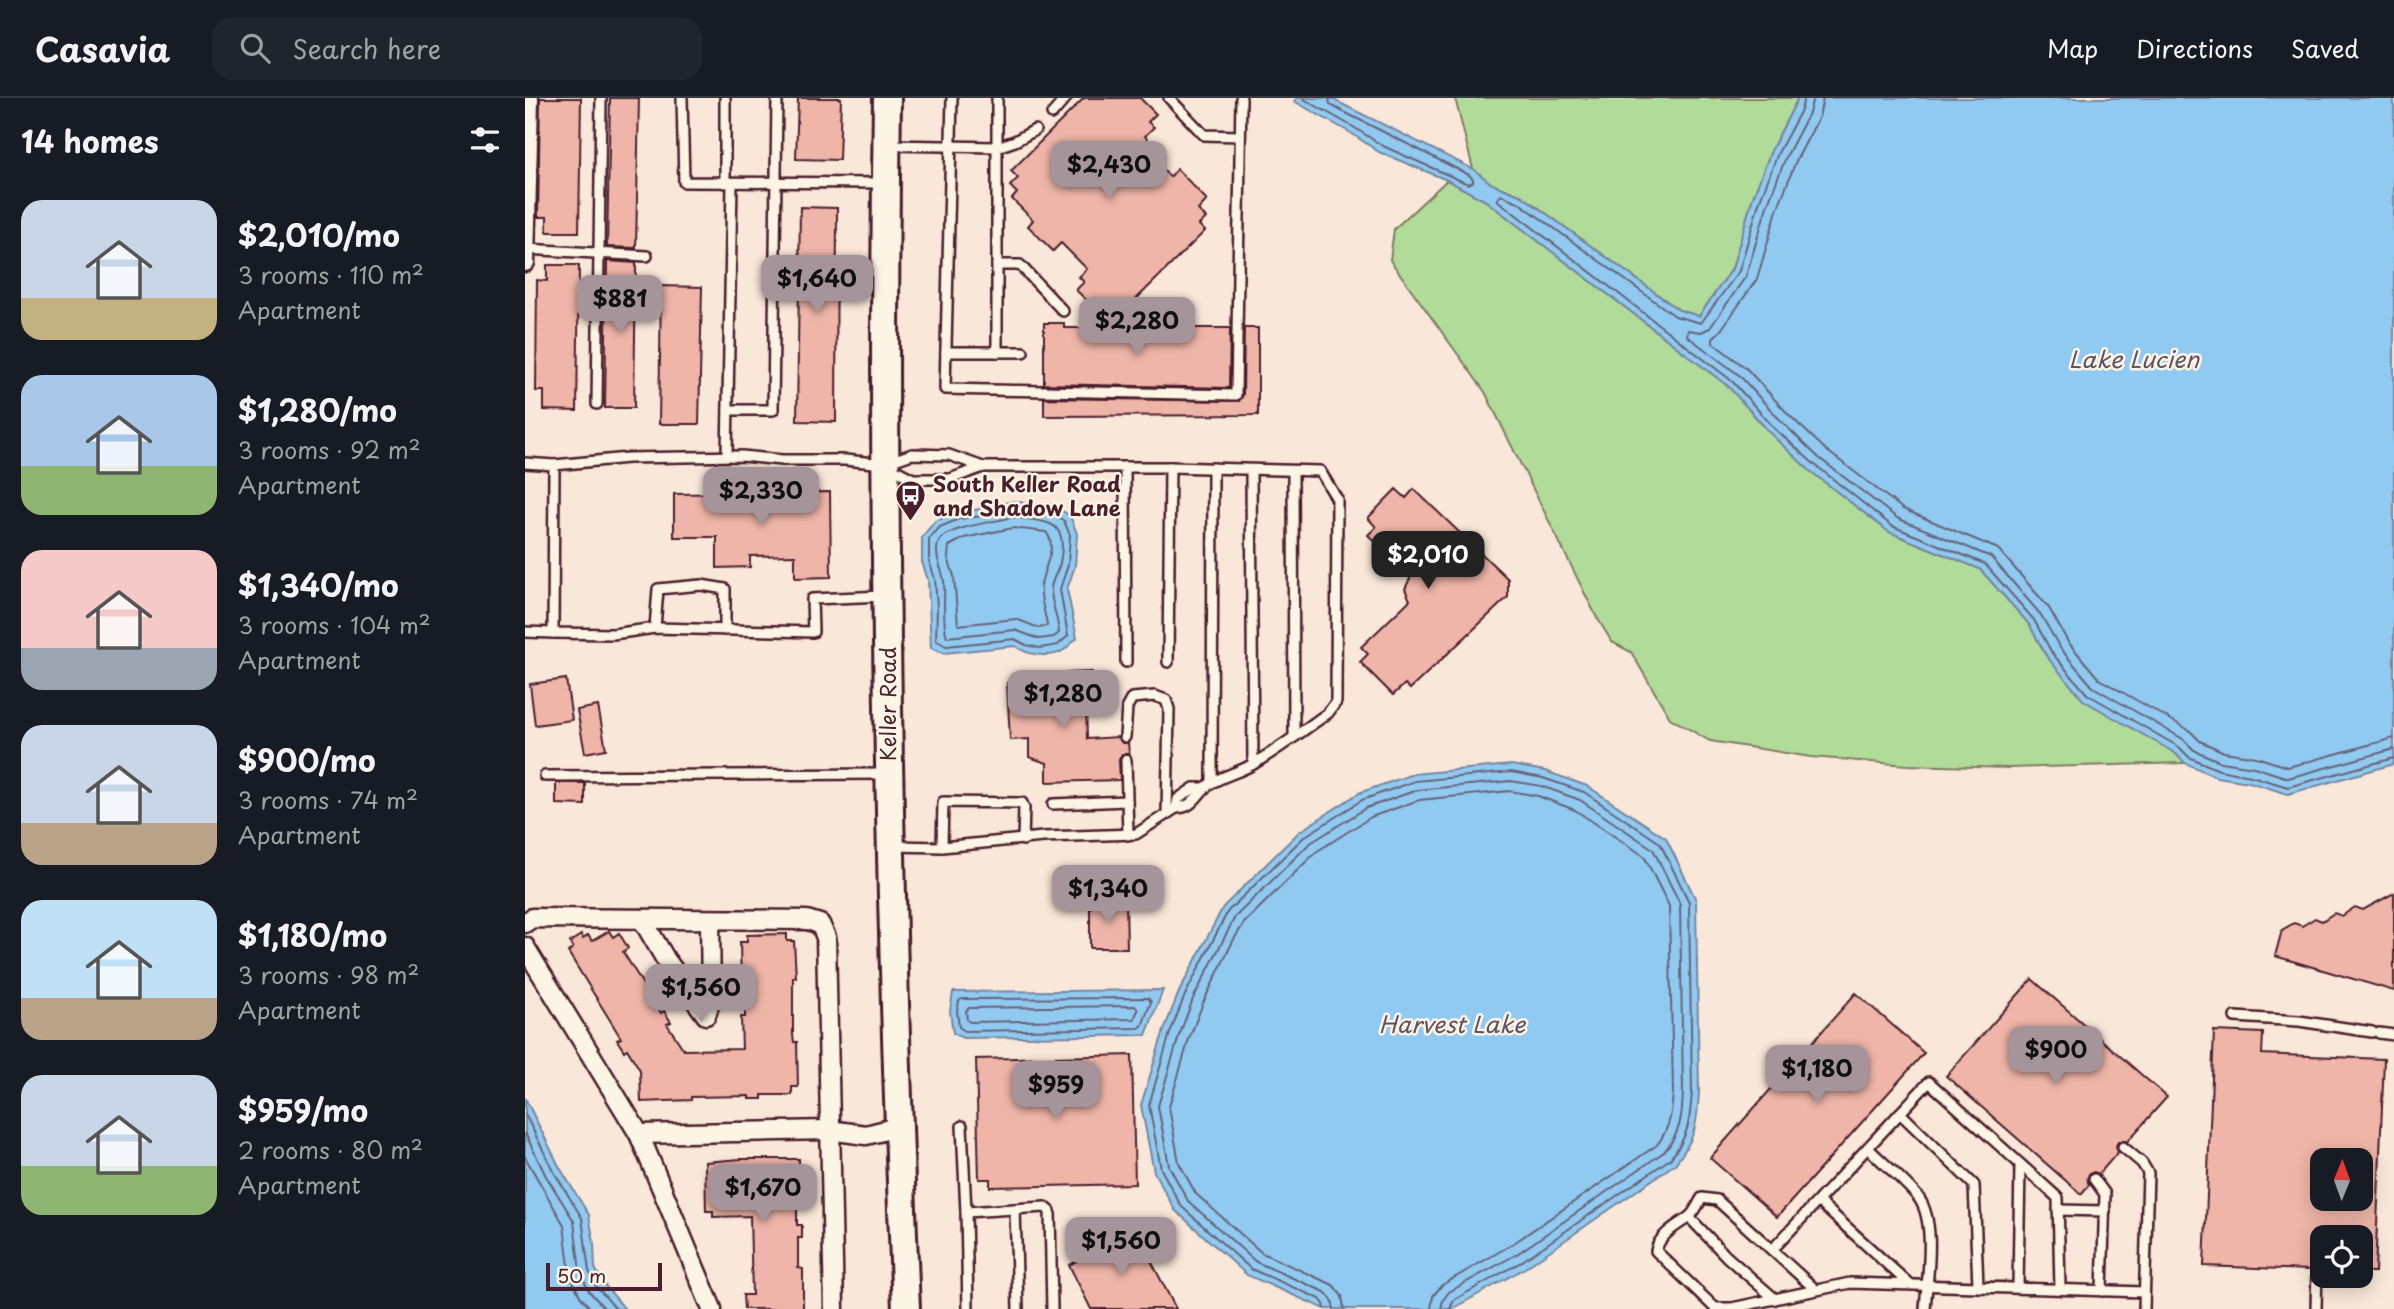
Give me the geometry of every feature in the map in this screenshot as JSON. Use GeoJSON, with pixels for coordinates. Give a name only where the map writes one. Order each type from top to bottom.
{"type":"FeatureCollection","features":[{"type":"Feature","properties":{"kind":"street"},"geometry":{"type":"LineString","coordinates":[[525,262],[529,98]]}},
{"type":"Feature","properties":{"kind":"street","name":"Keller Road"},"geometry":{"type":"LineString","coordinates":[[887,98],[884,464],[888,774],[906,1309]]}},
{"type":"Feature","properties":{"kind":"street"},"geometry":{"type":"LineString","coordinates":[[525,923],[532,918],[807,920],[820,925],[826,937],[834,1309]]}},
{"type":"Feature","properties":{"kind":"street"},"geometry":{"type":"LineString","coordinates":[[642,919],[666,960],[706,1015],[711,999],[710,920]]}},
{"type":"Feature","properties":{"kind":"street"},"geometry":{"type":"LineString","coordinates":[[525,947],[639,1134],[712,1309]]}},
{"type":"Feature","properties":{"kind":"street"},"geometry":{"type":"LineString","coordinates":[[639,1134],[829,1130],[866,1135],[898,1127]]}},
{"type":"Feature","properties":{"kind":"lane"},"geometry":{"type":"LineString","coordinates":[[597,404],[601,98]]}},
{"type":"Feature","properties":{"kind":"lane"},"geometry":{"type":"LineString","coordinates":[[682,98],[684,183],[885,183]]}},
{"type":"Feature","properties":{"kind":"lane"},"geometry":{"type":"LineString","coordinates":[[725,98],[728,183],[727,456]]}},
{"type":"Feature","properties":{"kind":"lane"},"geometry":{"type":"LineString","coordinates":[[728,410],[773,410],[777,98]]}},
{"type":"Feature","properties":{"kind":"lane"},"geometry":{"type":"LineString","coordinates":[[952,98],[945,389],[1236,395],[1241,98]]}},
{"type":"Feature","properties":{"kind":"lane"},"geometry":{"type":"LineString","coordinates":[[997,98],[997,352]]}},
{"type":"Feature","properties":{"kind":"lane"},"geometry":{"type":"LineString","coordinates":[[1052,114],[1066,98]]}},
{"type":"Feature","properties":{"kind":"lane"},"geometry":{"type":"LineString","coordinates":[[1169,98],[1204,135],[1240,136]]}},
{"type":"Feature","properties":{"kind":"lane"},"geometry":{"type":"LineString","coordinates":[[886,145],[997,147],[1035,130]]}},
{"type":"Feature","properties":{"kind":"lane"},"geometry":{"type":"LineString","coordinates":[[525,249],[647,256]]}},
{"type":"Feature","properties":{"kind":"lane"},"geometry":{"type":"LineString","coordinates":[[997,265],[1020,265],[1063,311]]}},
{"type":"Feature","properties":{"kind":"lane"},"geometry":{"type":"LineString","coordinates":[[946,352],[1023,352]]}},
{"type":"Feature","properties":{"kind":"lane"},"geometry":{"type":"LineString","coordinates":[[525,463],[554,465],[628,458],[727,456],[884,464],[912,454],[949,455],[983,467]]}},
{"type":"Feature","properties":{"kind":"lane"},"geometry":{"type":"LineString","coordinates":[[884,464],[913,479],[950,478],[983,467],[1170,467],[1320,471],[1337,499],[1336,702],[1328,713],[1253,764],[1208,785],[1192,802],[1171,811],[1145,830],[1128,835],[1043,837],[942,847],[890,846]]}},
{"type":"Feature","properties":{"kind":"lane"},"geometry":{"type":"LineString","coordinates":[[553,633],[554,465]]}},
{"type":"Feature","properties":{"kind":"lane"},"geometry":{"type":"LineString","coordinates":[[1125,467],[1126,662]]}},
{"type":"Feature","properties":{"kind":"lane"},"geometry":{"type":"LineString","coordinates":[[1168,662],[1170,467]]}},
{"type":"Feature","properties":{"kind":"lane"},"geometry":{"type":"LineString","coordinates":[[1208,785],[1213,468]]}},
{"type":"Feature","properties":{"kind":"lane"},"geometry":{"type":"LineString","coordinates":[[1251,470],[1253,764]]}},
{"type":"Feature","properties":{"kind":"lane"},"geometry":{"type":"LineString","coordinates":[[1293,471],[1294,736]]}},
{"type":"Feature","properties":{"kind":"lane"},"geometry":{"type":"LineString","coordinates":[[655,628],[658,589],[701,585],[725,589],[725,630]]}},
{"type":"Feature","properties":{"kind":"lane"},"geometry":{"type":"LineString","coordinates":[[525,632],[613,634],[655,628],[813,632],[812,598],[886,596]]}},
{"type":"Feature","properties":{"kind":"lane"},"geometry":{"type":"LineString","coordinates":[[1125,737],[1127,707],[1132,698],[1155,696],[1166,700],[1169,709],[1171,811]]}},
{"type":"Feature","properties":{"kind":"lane"},"geometry":{"type":"LineString","coordinates":[[1126,760],[1128,835]]}},
{"type":"Feature","properties":{"kind":"lane"},"geometry":{"type":"LineString","coordinates":[[545,776],[888,774]]}},
{"type":"Feature","properties":{"kind":"lane"},"geometry":{"type":"LineString","coordinates":[[1053,804],[1127,800]]}},
{"type":"Feature","properties":{"kind":"lane"},"geometry":{"type":"LineString","coordinates":[[942,847],[943,802],[1022,803],[1023,840]]}},
{"type":"Feature","properties":{"kind":"lane"},"geometry":{"type":"LineString","coordinates":[[2235,1017],[2299,1021],[2394,1035]]}},
{"type":"Feature","properties":{"kind":"lane"},"geometry":{"type":"LineString","coordinates":[[1772,1250],[1929,1082],[2058,1198],[2060,1289]]}},
{"type":"Feature","properties":{"kind":"lane"},"geometry":{"type":"LineString","coordinates":[[1900,1113],[1974,1185],[1978,1286]]}},
{"type":"Feature","properties":{"kind":"lane"},"geometry":{"type":"LineString","coordinates":[[962,1125],[968,1309]]}},
{"type":"Feature","properties":{"kind":"lane"},"geometry":{"type":"LineString","coordinates":[[1868,1147],[1919,1199],[1926,1215],[1928,1238],[1925,1309]]}},
{"type":"Feature","properties":{"kind":"lane"},"geometry":{"type":"LineString","coordinates":[[2123,1147],[2142,1163],[2148,1173],[2144,1309]]}},
{"type":"Feature","properties":{"kind":"lane"},"geometry":{"type":"LineString","coordinates":[[2018,1287],[2020,1165]]}},
{"type":"Feature","properties":{"kind":"lane"},"geometry":{"type":"LineString","coordinates":[[2094,1180],[2105,1194],[2102,1291]]}},
{"type":"Feature","properties":{"kind":"lane"},"geometry":{"type":"LineString","coordinates":[[1817,1290],[1717,1200],[1702,1198],[1689,1217],[1681,1220],[1657,1245],[1657,1251],[1715,1308],[1732,1308],[1775,1299],[1850,1283],[2144,1293]]}},
{"type":"Feature","properties":{"kind":"lane"},"geometry":{"type":"LineString","coordinates":[[1819,1202],[1908,1283]]}},
{"type":"Feature","properties":{"kind":"lane"},"geometry":{"type":"LineString","coordinates":[[966,1212],[1045,1207],[1050,1211],[1052,1309]]}},
{"type":"Feature","properties":{"kind":"lane"},"geometry":{"type":"LineString","coordinates":[[1015,1209],[1018,1309]]}},
{"type":"Feature","properties":{"kind":"lane"},"geometry":{"type":"LineString","coordinates":[[2058,1210],[2105,1211]]}},
{"type":"Feature","properties":{"kind":"lane"},"geometry":{"type":"LineString","coordinates":[[1689,1217],[1727,1257],[1775,1299]]}},
{"type":"Feature","properties":{"kind":"lane"},"geometry":{"type":"LineString","coordinates":[[2316,1309],[2317,1288]]}},
{"type":"Feature","properties":{"kind":"green space"},"geometry":{"type":"Polygon","coordinates":[[[1455,98],[1798,98],[1771,151],[1752,200],[1732,269],[1699,316],[1679,310],[1522,196],[1492,184],[1473,169],[1455,98]]]}},
{"type":"Feature","properties":{"kind":"green space"},"geometry":{"type":"Polygon","coordinates":[[[1447,180],[1486,201],[1728,386],[1771,434],[1809,470],[1889,532],[1980,569],[2029,624],[2047,657],[2185,763],[2009,768],[1907,765],[1811,757],[1710,741],[1670,718],[1631,652],[1612,642],[1596,616],[1485,392],[1390,260],[1394,229],[1447,180]]]}},
{"type":"Feature","properties":{"kind":"water","name":"Lake Lucien"},"geometry":{"type":"Polygon","coordinates":[[[1297,98],[1330,98],[1473,169],[1492,184],[1522,196],[1679,310],[1699,316],[1732,269],[1752,200],[1771,151],[1798,98],[2394,98],[2394,764],[2288,794],[2249,782],[2217,777],[2185,763],[2175,753],[2083,700],[2047,657],[2029,624],[1980,569],[1889,532],[1809,470],[1771,434],[1728,386],[1486,201],[1447,180],[1379,152],[1294,101],[1297,98]]]}},
{"type":"Feature","properties":{"kind":"water"},"geometry":{"type":"Polygon","coordinates":[[[1013,501],[1040,506],[1052,504],[1070,516],[1077,534],[1075,566],[1067,589],[1077,638],[1059,653],[1046,655],[1032,654],[1015,646],[944,653],[931,648],[928,580],[922,562],[922,537],[935,521],[958,512],[1013,501]]]}},
{"type":"Feature","properties":{"kind":"water","name":"Harvest Lake"},"geometry":{"type":"Polygon","coordinates":[[[1511,765],[1545,771],[1587,786],[1666,838],[1696,900],[1699,1092],[1694,1130],[1675,1164],[1525,1268],[1452,1309],[1325,1309],[1247,1275],[1175,1210],[1154,1172],[1141,1105],[1164,1030],[1179,992],[1223,907],[1299,832],[1359,793],[1413,774],[1511,765]]]}},
{"type":"Feature","properties":{"kind":"water"},"geometry":{"type":"Polygon","coordinates":[[[1163,990],[1146,1035],[963,1038],[953,1033],[950,1011],[953,992],[1163,990]]]}},
{"type":"Feature","properties":{"kind":"water"},"geometry":{"type":"Polygon","coordinates":[[[525,1098],[560,1168],[589,1215],[595,1268],[602,1282],[625,1309],[525,1309],[525,1098]]]}},
{"type":"Feature","properties":{"kind":"building"},"geometry":{"type":"Polygon","coordinates":[[[540,98],[581,98],[579,232],[547,232],[547,217],[538,217],[540,98]]]}},
{"type":"Feature","properties":{"kind":"building"},"geometry":{"type":"Polygon","coordinates":[[[610,98],[639,98],[636,248],[607,247],[610,98]]]}},
{"type":"Feature","properties":{"kind":"building"},"geometry":{"type":"Polygon","coordinates":[[[798,98],[841,98],[839,160],[796,159],[798,98]]]}},
{"type":"Feature","properties":{"kind":"building"},"geometry":{"type":"Polygon","coordinates":[[[1084,98],[1140,98],[1156,114],[1148,122],[1154,127],[1145,136],[1152,144],[1144,151],[1170,177],[1177,169],[1207,200],[1198,210],[1206,218],[1199,225],[1205,231],[1111,324],[1076,290],[1084,282],[1079,277],[1087,269],[1061,243],[1053,251],[1028,226],[1033,220],[1012,199],[1017,193],[1010,186],[1018,178],[1011,171],[1084,98]]]}},
{"type":"Feature","properties":{"kind":"building"},"geometry":{"type":"Polygon","coordinates":[[[800,207],[837,208],[836,422],[797,421],[800,207]]]}},
{"type":"Feature","properties":{"kind":"building"},"geometry":{"type":"Polygon","coordinates":[[[607,261],[636,263],[634,408],[605,408],[607,261]]]}},
{"type":"Feature","properties":{"kind":"building"},"geometry":{"type":"Polygon","coordinates":[[[547,265],[579,265],[577,411],[544,410],[544,391],[536,391],[537,280],[547,281],[547,265]]]}},
{"type":"Feature","properties":{"kind":"building"},"geometry":{"type":"Polygon","coordinates":[[[661,286],[702,287],[699,424],[659,424],[661,286]]]}},
{"type":"Feature","properties":{"kind":"building"},"geometry":{"type":"Polygon","coordinates":[[[1044,323],[1064,323],[1064,328],[1230,328],[1229,388],[1044,384],[1044,323]]]}},
{"type":"Feature","properties":{"kind":"building"},"geometry":{"type":"Polygon","coordinates":[[[1244,328],[1258,328],[1258,415],[1044,416],[1044,398],[1239,401],[1243,395],[1244,328]]]}},
{"type":"Feature","properties":{"kind":"building"},"geometry":{"type":"Polygon","coordinates":[[[1396,489],[1406,498],[1414,489],[1508,579],[1508,597],[1410,689],[1405,684],[1393,695],[1360,662],[1368,654],[1361,647],[1410,600],[1405,589],[1411,576],[1368,535],[1376,527],[1368,518],[1396,489]]]}},
{"type":"Feature","properties":{"kind":"building"},"geometry":{"type":"Polygon","coordinates":[[[830,492],[831,577],[795,578],[795,555],[750,556],[750,567],[717,568],[717,537],[674,537],[674,494],[830,492]]]}},
{"type":"Feature","properties":{"kind":"building"},"geometry":{"type":"Polygon","coordinates":[[[1092,672],[1093,701],[1086,701],[1087,739],[1118,737],[1122,743],[1128,743],[1129,754],[1122,754],[1119,760],[1120,780],[1047,782],[1047,763],[1029,757],[1029,739],[1010,740],[1007,683],[1066,681],[1066,673],[1092,672]]]}},
{"type":"Feature","properties":{"kind":"building"},"geometry":{"type":"Polygon","coordinates":[[[566,679],[572,720],[535,725],[530,684],[566,679]]]}},
{"type":"Feature","properties":{"kind":"building"},"geometry":{"type":"Polygon","coordinates":[[[598,706],[606,749],[585,753],[577,710],[598,706]]]}},
{"type":"Feature","properties":{"kind":"building"},"geometry":{"type":"Polygon","coordinates":[[[556,783],[585,783],[585,805],[556,804],[556,783]]]}},
{"type":"Feature","properties":{"kind":"building"},"geometry":{"type":"Polygon","coordinates":[[[2394,893],[2394,991],[2275,956],[2282,930],[2294,923],[2302,926],[2315,918],[2322,921],[2334,913],[2342,916],[2355,907],[2363,910],[2394,893]]]}},
{"type":"Feature","properties":{"kind":"building"},"geometry":{"type":"Polygon","coordinates":[[[1090,901],[1126,901],[1127,948],[1090,948],[1090,901]]]}},
{"type":"Feature","properties":{"kind":"building"},"geometry":{"type":"Polygon","coordinates":[[[609,931],[613,937],[619,933],[628,948],[623,952],[661,1013],[664,1011],[671,1022],[667,1024],[684,1050],[742,1049],[741,1017],[745,1017],[745,987],[741,987],[740,942],[747,942],[747,935],[787,934],[787,941],[794,941],[796,977],[793,977],[793,1035],[794,1042],[797,1042],[798,1087],[792,1087],[792,1095],[762,1095],[762,1099],[749,1099],[749,1096],[691,1097],[691,1100],[641,1102],[640,1070],[627,1049],[624,1051],[617,1040],[621,1038],[568,952],[573,948],[570,942],[581,935],[583,939],[588,935],[592,941],[609,931]]]}},
{"type":"Feature","properties":{"kind":"building"},"geometry":{"type":"Polygon","coordinates":[[[2032,979],[2167,1097],[2127,1142],[2118,1142],[2118,1152],[2099,1174],[2089,1174],[2089,1185],[2081,1194],[1946,1076],[2032,979]]]}},
{"type":"Feature","properties":{"kind":"building"},"geometry":{"type":"Polygon","coordinates":[[[1856,993],[1924,1053],[1777,1217],[1710,1158],[1856,993]]]}},
{"type":"Feature","properties":{"kind":"building"},"geometry":{"type":"Polygon","coordinates":[[[2214,1031],[2263,1033],[2262,1054],[2384,1059],[2375,1272],[2373,1225],[2310,1225],[2310,1270],[2204,1266],[2214,1031]]]}},
{"type":"Feature","properties":{"kind":"building"},"geometry":{"type":"Polygon","coordinates":[[[1132,1055],[1135,1184],[990,1187],[990,1179],[979,1179],[976,1059],[1132,1055]]]}},
{"type":"Feature","properties":{"kind":"building"},"geometry":{"type":"Polygon","coordinates":[[[799,1159],[801,1186],[797,1186],[797,1225],[802,1225],[802,1238],[798,1238],[798,1268],[803,1269],[803,1309],[744,1309],[743,1295],[752,1295],[750,1216],[713,1217],[713,1211],[706,1211],[705,1162],[799,1159]]]}},
{"type":"Feature","properties":{"kind":"building"},"geometry":{"type":"Polygon","coordinates":[[[1135,1230],[1176,1309],[1091,1309],[1069,1265],[1135,1230]]]}},
{"type":"Feature","properties":{"kind":"place","name":"South Keller Road and Shadow Lane"},"geometry":{"type":"Point","coordinates":[910,522]}}]}
